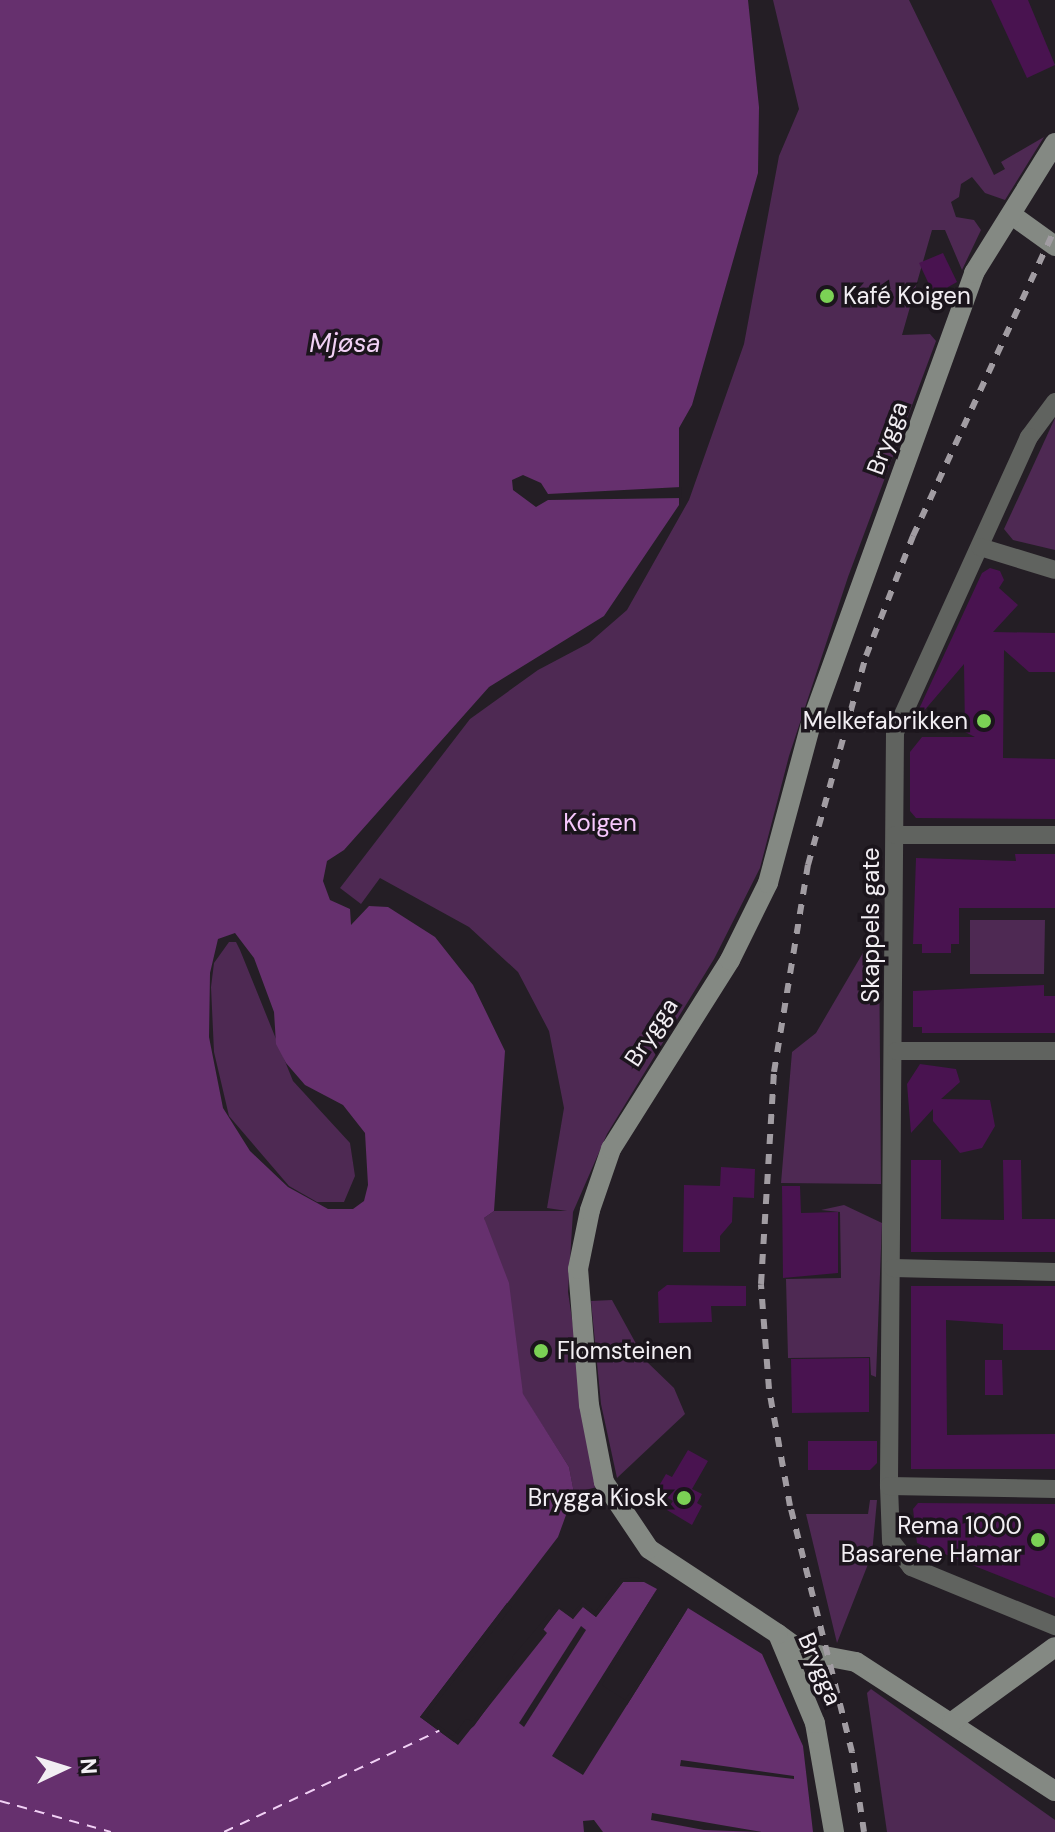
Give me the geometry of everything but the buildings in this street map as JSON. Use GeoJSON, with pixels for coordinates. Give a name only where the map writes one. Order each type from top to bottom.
{"type":"FeatureCollection","features":[{"type":"Feature","properties":{"kind":"street","name":"Brygga"},"geometry":{"type":"LineString","coordinates":[[834,1832],[815,1723],[778,1634],[649,1549],[604,1482],[589,1405],[578,1269],[590,1210],[611,1149],[730,960],[768,883],[811,724],[974,273],[1055,143]]}},
{"type":"Feature","properties":{"kind":"street"},"geometry":{"type":"LineString","coordinates":[[1012,215],[1055,246]]}},
{"type":"Feature","properties":{"kind":"street","name":"Skappels gate"},"geometry":{"type":"LineString","coordinates":[[1055,402],[1029,437],[895,732],[896,1051],[889,1486],[891,1541],[911,1567],[1055,1626]]}},
{"type":"Feature","properties":{"kind":"street"},"geometry":{"type":"LineString","coordinates":[[980,547],[1055,570]]}},
{"type":"Feature","properties":{"kind":"street"},"geometry":{"type":"LineString","coordinates":[[895,835],[1055,835]]}},
{"type":"Feature","properties":{"kind":"street"},"geometry":{"type":"LineString","coordinates":[[896,1051],[1055,1051]]}},
{"type":"Feature","properties":{"kind":"street"},"geometry":{"type":"LineString","coordinates":[[893,1268],[1055,1272]]}},
{"type":"Feature","properties":{"kind":"street"},"geometry":{"type":"LineString","coordinates":[[889,1486],[1055,1489]]}},
{"type":"Feature","properties":{"kind":"street"},"geometry":{"type":"LineString","coordinates":[[778,1634],[803,1652],[856,1662],[1055,1791]]}},
{"type":"Feature","properties":{"kind":"street"},"geometry":{"type":"LineString","coordinates":[[952,1722],[1055,1647]]}},
{"type":"Feature","properties":{"kind":"green space","name":"Koigen"},"geometry":{"type":"Polygon","coordinates":[[[773,0],[909,0],[994,175],[1005,169],[1001,162],[1044,137],[1005,200],[985,193],[972,177],[961,184],[959,197],[951,202],[956,217],[974,220],[981,230],[962,270],[945,230],[932,230],[902,335],[930,334],[936,341],[848,577],[789,756],[760,868],[714,959],[607,1134],[573,1212],[568,1292],[597,1487],[574,1493],[569,1467],[523,1395],[484,1218],[494,1211],[567,1211],[547,1208],[564,1108],[549,1031],[518,972],[469,927],[380,878],[361,904],[340,888],[470,719],[538,670],[589,643],[627,610],[689,500],[744,344],[779,156],[799,109],[773,0]]]}},
{"type":"Feature","properties":{"kind":"green space"},"geometry":{"type":"Polygon","coordinates":[[[1055,418],[1055,550],[1013,540],[1004,529],[1055,418]]]}},
{"type":"Feature","properties":{"kind":"green space"},"geometry":{"type":"Polygon","coordinates":[[[970,920],[1045,920],[1044,974],[970,974],[970,920]]]}},
{"type":"Feature","properties":{"kind":"green space"},"geometry":{"type":"Polygon","coordinates":[[[874,934],[879,937],[881,1184],[781,1183],[792,1052],[816,1033],[874,934]]]}},
{"type":"Feature","properties":{"kind":"green space"},"geometry":{"type":"Polygon","coordinates":[[[229,942],[236,942],[240,950],[293,1081],[350,1143],[355,1176],[344,1202],[317,1202],[289,1186],[229,1116],[214,1052],[211,987],[214,963],[229,942]]]}},
{"type":"Feature","properties":{"kind":"green space"},"geometry":{"type":"Polygon","coordinates":[[[844,1205],[882,1223],[876,1377],[871,1375],[870,1357],[788,1358],[786,1279],[841,1278],[840,1212],[821,1210],[844,1205]]]}},
{"type":"Feature","properties":{"kind":"green space"},"geometry":{"type":"Polygon","coordinates":[[[612,1300],[645,1360],[674,1388],[685,1414],[617,1478],[601,1404],[591,1301],[612,1300]]]}},
{"type":"Feature","properties":{"kind":"green space"},"geometry":{"type":"Polygon","coordinates":[[[870,1500],[877,1500],[872,1554],[837,1643],[806,1514],[868,1514],[870,1500]]]}},
{"type":"Feature","properties":{"kind":"green space"},"geometry":{"type":"Polygon","coordinates":[[[871,1689],[1055,1820],[1055,1832],[887,1832],[867,1693],[871,1689]]]}},
{"type":"Feature","properties":{"kind":"water","name":"Mjøsa"},"geometry":{"type":"Polygon","coordinates":[[[0,0],[748,0],[759,107],[758,173],[692,405],[679,428],[679,505],[604,616],[489,687],[344,850],[327,861],[323,881],[330,900],[350,909],[351,925],[369,906],[388,907],[435,937],[473,985],[505,1051],[494,1211],[484,1218],[509,1283],[523,1394],[569,1467],[574,1493],[558,1537],[420,1717],[454,1742],[474,1726],[559,1608],[573,1619],[582,1606],[596,1617],[623,1582],[644,1582],[657,1589],[597,1686],[627,1705],[688,1608],[762,1654],[803,1746],[813,1832],[603,1832],[594,1820],[583,1821],[584,1832],[0,1832],[0,0]],[[235,933],[218,939],[210,973],[209,1037],[223,1108],[250,1151],[288,1187],[328,1209],[353,1209],[364,1201],[368,1185],[365,1133],[343,1105],[305,1085],[286,1063],[276,1044],[274,1012],[254,958],[235,933]]]}},
{"type":"Feature","properties":{"kind":"pier"},"geometry":{"type":"Polygon","coordinates":[[[523,475],[541,483],[548,494],[681,487],[682,498],[548,500],[536,507],[513,490],[512,480],[523,475]]]}},
{"type":"Feature","properties":{"kind":"pier"},"geometry":{"type":"Polygon","coordinates":[[[637,1577],[644,1582],[623,1582],[596,1617],[583,1607],[573,1619],[559,1609],[543,1629],[547,1633],[458,1745],[420,1717],[507,1603],[512,1607],[426,1716],[453,1736],[466,1719],[473,1721],[516,1665],[512,1657],[556,1606],[572,1613],[583,1602],[595,1612],[620,1579],[637,1577]]]}},
{"type":"Feature","properties":{"kind":"pier"},"geometry":{"type":"Polygon","coordinates":[[[657,1589],[602,1685],[625,1700],[688,1608],[583,1775],[552,1756],[657,1589]]]}},
{"type":"Feature","properties":{"kind":"pier"},"geometry":{"type":"Polygon","coordinates":[[[581,1626],[586,1630],[524,1727],[519,1723],[581,1626]]]}},
{"type":"Feature","properties":{"kind":"pier"},"geometry":{"type":"Polygon","coordinates":[[[681,1760],[794,1776],[794,1779],[680,1766],[681,1760]]]}},
{"type":"Feature","properties":{"kind":"pier"},"geometry":{"type":"Polygon","coordinates":[[[652,1813],[762,1832],[704,1830],[651,1820],[652,1813]]]}},
{"type":"Feature","properties":{"kind":"ferry route"},"geometry":{"type":"LineString","coordinates":[[224,1832],[439,1731]]}},
{"type":"Feature","properties":{"kind":"ferry route"},"geometry":{"type":"LineString","coordinates":[[0,1801],[111,1832]]}},
{"type":"Feature","properties":{"kind":"railway"},"geometry":{"type":"LineString","coordinates":[[864,1832],[852,1752],[790,1506],[769,1389],[761,1284],[774,1072],[808,865],[866,656],[913,536],[1055,228]]}},
{"type":"Feature","properties":{"kind":"place","name":"Kafé Koigen"},"geometry":{"type":"Point","coordinates":[827,296]}},
{"type":"Feature","properties":{"kind":"place","name":"Melkefabrikken"},"geometry":{"type":"Point","coordinates":[984,721]}},
{"type":"Feature","properties":{"kind":"place","name":"Flomsteinen"},"geometry":{"type":"Point","coordinates":[541,1351]}},
{"type":"Feature","properties":{"kind":"place","name":"Brygga Kiosk"},"geometry":{"type":"Point","coordinates":[684,1498]}},
{"type":"Feature","properties":{"kind":"place","name":"Rema 1000 Basarene Hamar"},"geometry":{"type":"Point","coordinates":[1038,1540]}}]}
